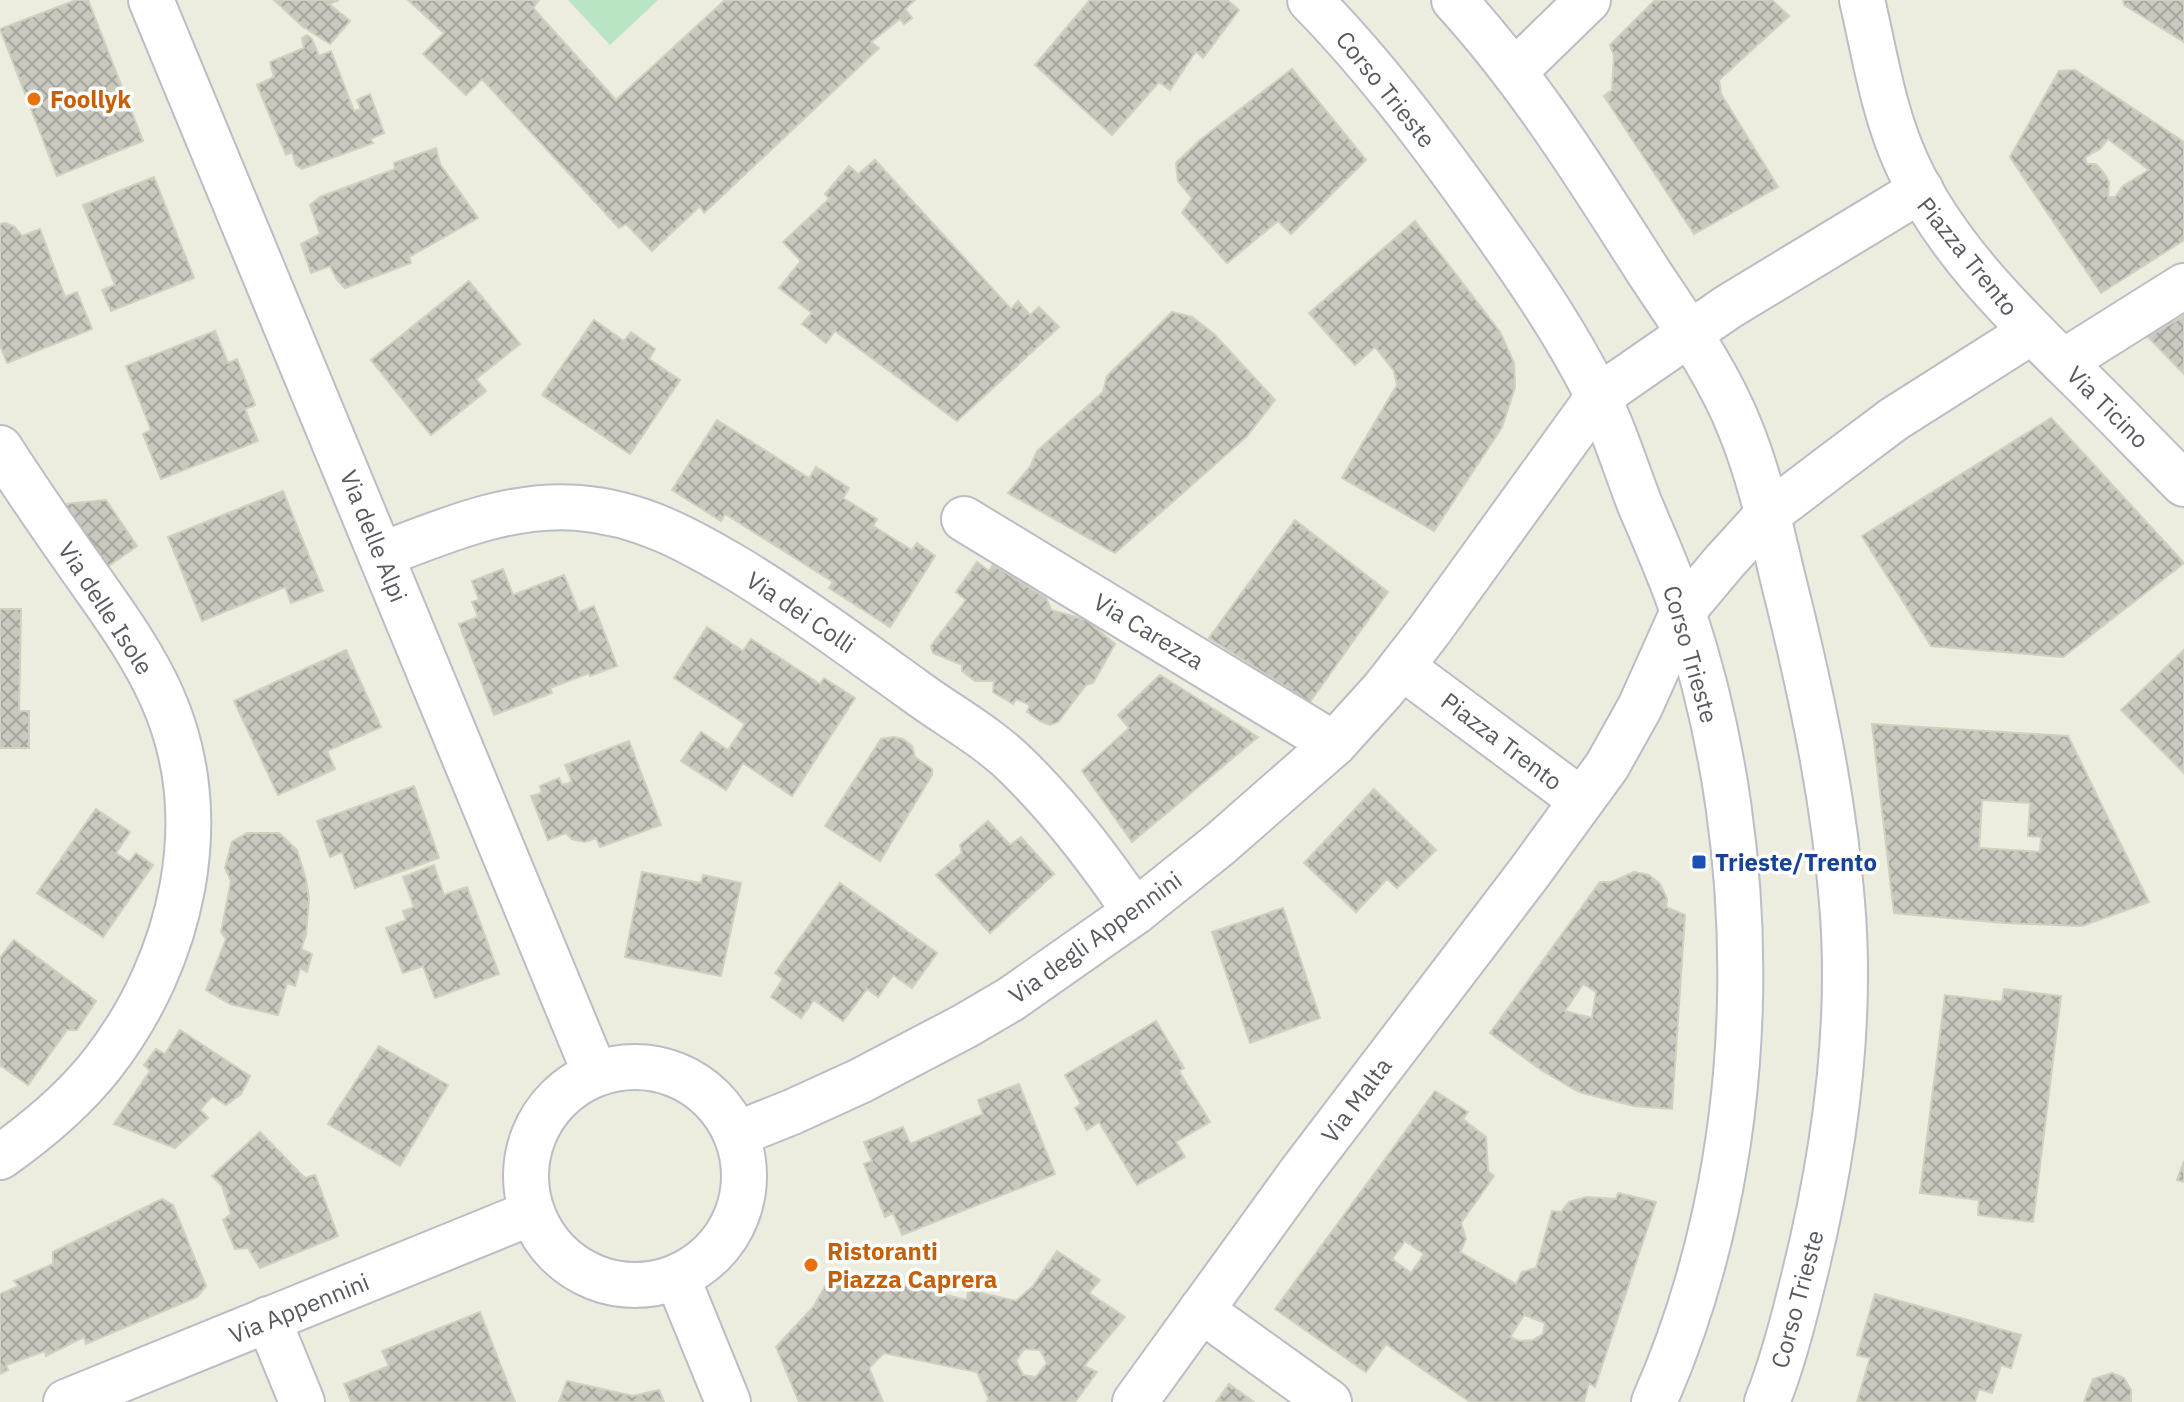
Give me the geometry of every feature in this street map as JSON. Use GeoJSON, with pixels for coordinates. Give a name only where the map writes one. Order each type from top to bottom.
{"type":"FeatureCollection","features":[{"type":"Feature","properties":{"kind":"street","name":"Via delle Alpi"},"geometry":{"type":"LineString","coordinates":[[151,0],[595,1073]]}},
{"type":"Feature","properties":{"kind":"street","name":"Corso Trieste"},"geometry":{"type":"LineString","coordinates":[[1310,0],[1368,63],[1432,144],[1524,272],[1598,397],[1683,611],[1703,683],[1730,812],[1740,981],[1733,1104],[1725,1163],[1699,1277],[1667,1373],[1654,1402]]}},
{"type":"Feature","properties":{"kind":"street","name":"Corso Trieste"},"geometry":{"type":"LineString","coordinates":[[1454,0],[1514,72],[1588,177],[1689,333],[1740,426],[1767,515],[1801,655],[1828,788],[1843,906],[1844,977],[1839,1070],[1822,1198],[1790,1334],[1767,1402]]}},
{"type":"Feature","properties":{"kind":"street"},"geometry":{"type":"LineString","coordinates":[[1514,72],[1588,0]]}},
{"type":"Feature","properties":{"kind":"street"},"geometry":{"type":"LineString","coordinates":[[1862,0],[1887,111],[1907,164],[1921,190]]}},
{"type":"Feature","properties":{"kind":"street","name":"Piazza Trento"},"geometry":{"type":"LineString","coordinates":[[1921,190],[1982,278],[2031,332],[1894,419],[1767,515],[1683,611],[1625,736],[1581,800],[1402,667],[1598,397],[1689,333],[1921,190]]}},
{"type":"Feature","properties":{"kind":"street"},"geometry":{"type":"LineString","coordinates":[[2063,362],[2184,286]]}},
{"type":"Feature","properties":{"kind":"street","name":"Via Ticino"},"geometry":{"type":"LineString","coordinates":[[2031,332],[2184,484]]}},
{"type":"Feature","properties":{"kind":"street","name":"Via delle Isole"},"geometry":{"type":"LineString","coordinates":[[0,448],[134,642],[166,707],[177,740],[187,798],[187,864],[183,894],[148,990],[116,1045],[73,1096],[0,1157]]}},
{"type":"Feature","properties":{"kind":"street","name":"Via dei Colli"},"geometry":{"type":"LineString","coordinates":[[381,555],[474,520],[534,509],[576,507],[607,511],[637,518],[677,534],[777,593],[1006,755],[1074,828],[1135,912]]}},
{"type":"Feature","properties":{"kind":"street","name":"Via Carezza"},"geometry":{"type":"LineString","coordinates":[[964,519],[1334,744]]}},
{"type":"Feature","properties":{"kind":"street","name":"Via degli Appennini"},"geometry":{"type":"LineString","coordinates":[[737,1134],[848,1086],[965,1026],[1011,999],[1135,912],[1247,821],[1334,744],[1402,667]]}},
{"type":"Feature","properties":{"kind":"street","name":"Via Malta"},"geometry":{"type":"LineString","coordinates":[[1135,1402],[1581,800]]}},
{"type":"Feature","properties":{"kind":"street"},"geometry":{"type":"LineString","coordinates":[[628,1066],[663,1069],[693,1082],[719,1105],[737,1134],[745,1165],[742,1199],[731,1230],[712,1254],[677,1277],[643,1285],[607,1282],[575,1268],[549,1244],[531,1213],[525,1181],[528,1147],[542,1117],[564,1092],[595,1073],[628,1066]]}},
{"type":"Feature","properties":{"kind":"street","name":"Via Appennini"},"geometry":{"type":"LineString","coordinates":[[66,1402],[531,1213]]}},
{"type":"Feature","properties":{"kind":"street"},"geometry":{"type":"LineString","coordinates":[[677,1277],[728,1402]]}},
{"type":"Feature","properties":{"kind":"street"},"geometry":{"type":"LineString","coordinates":[[1201,1310],[1329,1402]]}},
{"type":"Feature","properties":{"kind":"street"},"geometry":{"type":"LineString","coordinates":[[268,1319],[302,1402]]}},
{"type":"Feature","properties":{"kind":"green space"},"geometry":{"type":"Polygon","coordinates":[[[568,0],[658,0],[610,45],[568,0]]]}},
{"type":"Feature","properties":{"kind":"building"},"geometry":{"type":"Polygon","coordinates":[[[76,0],[88,0],[143,141],[57,176],[0,29],[76,0]]]}},
{"type":"Feature","properties":{"kind":"building"},"geometry":{"type":"Polygon","coordinates":[[[274,0],[339,0],[329,4],[350,21],[330,44],[302,26],[274,0]]]}},
{"type":"Feature","properties":{"kind":"building"},"geometry":{"type":"Polygon","coordinates":[[[408,0],[539,0],[533,8],[616,100],[725,0],[915,0],[905,9],[912,18],[904,24],[900,19],[871,42],[879,48],[704,213],[700,206],[652,251],[626,224],[619,228],[482,79],[466,95],[423,54],[444,33],[408,0]]]}},
{"type":"Feature","properties":{"kind":"building"},"geometry":{"type":"Polygon","coordinates":[[[1090,0],[1227,0],[1239,10],[1203,58],[1196,51],[1170,90],[1159,82],[1112,135],[1035,65],[1090,0]]]}},
{"type":"Feature","properties":{"kind":"building"},"geometry":{"type":"Polygon","coordinates":[[[1655,0],[1772,0],[1789,16],[1719,80],[1721,94],[1778,187],[1694,234],[1604,96],[1612,90],[1614,56],[1610,45],[1655,0]]]}},
{"type":"Feature","properties":{"kind":"building"},"geometry":{"type":"Polygon","coordinates":[[[2123,0],[2184,0],[2184,42],[2124,5],[2123,0]]]}},
{"type":"Feature","properties":{"kind":"building"},"geometry":{"type":"Polygon","coordinates":[[[307,35],[319,56],[331,51],[354,111],[361,109],[357,100],[370,94],[384,133],[370,139],[373,143],[302,169],[296,165],[292,152],[286,155],[257,85],[274,77],[270,62],[304,48],[302,38],[307,35]]]}},
{"type":"Feature","properties":{"kind":"building"},"geometry":{"type":"Polygon","coordinates":[[[1292,69],[1366,160],[1291,234],[1278,221],[1227,263],[1182,213],[1192,198],[1178,181],[1176,163],[1200,140],[1292,69]]]}},
{"type":"Feature","properties":{"kind":"building"},"geometry":{"type":"Polygon","coordinates":[[[2075,70],[2184,142],[2184,240],[2101,293],[2010,157],[2059,71],[2075,70]],[[2108,139],[2100,149],[2085,157],[2087,164],[2096,164],[2104,173],[2109,182],[2108,197],[2115,197],[2123,186],[2149,170],[2108,139]]]}},
{"type":"Feature","properties":{"kind":"building"},"geometry":{"type":"Polygon","coordinates":[[[436,148],[440,164],[478,218],[409,257],[411,263],[345,288],[330,266],[311,273],[301,244],[320,234],[310,205],[320,197],[395,169],[394,163],[436,148]]]}},
{"type":"Feature","properties":{"kind":"building"},"geometry":{"type":"Polygon","coordinates":[[[875,160],[1011,309],[1018,301],[1030,315],[1039,307],[1059,327],[957,421],[835,331],[826,343],[802,324],[812,313],[779,288],[801,261],[783,242],[829,199],[825,194],[849,166],[858,174],[875,160]]]}},
{"type":"Feature","properties":{"kind":"building"},"geometry":{"type":"Polygon","coordinates":[[[154,177],[194,278],[111,311],[102,290],[115,285],[83,205],[154,177]]]}},
{"type":"Feature","properties":{"kind":"building"},"geometry":{"type":"Polygon","coordinates":[[[1415,221],[1500,332],[1514,363],[1515,387],[1502,427],[1434,531],[1342,478],[1397,385],[1394,371],[1375,347],[1355,365],[1309,313],[1415,221]]]}},
{"type":"Feature","properties":{"kind":"building"},"geometry":{"type":"Polygon","coordinates":[[[0,224],[15,227],[22,236],[40,229],[65,297],[77,292],[92,329],[7,363],[0,345],[0,224]]]}},
{"type":"Feature","properties":{"kind":"building"},"geometry":{"type":"Polygon","coordinates":[[[469,281],[520,344],[476,379],[486,391],[431,435],[371,360],[469,281]]]}},
{"type":"Feature","properties":{"kind":"building"},"geometry":{"type":"Polygon","coordinates":[[[1172,312],[1192,317],[1214,334],[1275,400],[1247,436],[1115,553],[1008,493],[1030,467],[1037,451],[1103,392],[1107,376],[1172,312]]]}},
{"type":"Feature","properties":{"kind":"building"},"geometry":{"type":"Polygon","coordinates":[[[2184,316],[2184,374],[2148,337],[2184,316]]]}},
{"type":"Feature","properties":{"kind":"building"},"geometry":{"type":"Polygon","coordinates":[[[594,320],[624,341],[631,332],[655,349],[649,359],[680,380],[630,454],[542,395],[594,320]]]}},
{"type":"Feature","properties":{"kind":"building"},"geometry":{"type":"Polygon","coordinates":[[[215,331],[228,363],[237,359],[255,405],[245,409],[258,441],[161,479],[143,434],[151,430],[126,366],[215,331]]]}},
{"type":"Feature","properties":{"kind":"building"},"geometry":{"type":"Polygon","coordinates":[[[2051,418],[2184,563],[2063,657],[1931,646],[1862,536],[2051,418]]]}},
{"type":"Feature","properties":{"kind":"building"},"geometry":{"type":"Polygon","coordinates":[[[717,420],[809,478],[816,467],[849,488],[843,498],[877,519],[873,526],[912,550],[917,543],[935,556],[890,627],[829,588],[833,582],[725,514],[721,521],[672,490],[717,420]]]}},
{"type":"Feature","properties":{"kind":"building"},"geometry":{"type":"Polygon","coordinates":[[[283,491],[323,591],[291,603],[285,587],[202,621],[168,537],[283,491]]]}},
{"type":"Feature","properties":{"kind":"building"},"geometry":{"type":"Polygon","coordinates":[[[106,500],[137,546],[107,567],[64,504],[106,500]]]}},
{"type":"Feature","properties":{"kind":"building"},"geometry":{"type":"Polygon","coordinates":[[[1295,520],[1388,592],[1310,702],[1209,638],[1295,520]]]}},
{"type":"Feature","properties":{"kind":"building"},"geometry":{"type":"Polygon","coordinates":[[[977,562],[989,571],[993,565],[1046,598],[1051,610],[1086,620],[1115,644],[1093,683],[1086,685],[1058,722],[1050,725],[1040,721],[1027,712],[1030,705],[1016,699],[1013,704],[993,692],[994,681],[975,681],[962,671],[962,665],[933,653],[931,646],[966,600],[956,592],[977,562]]]}},
{"type":"Feature","properties":{"kind":"building"},"geometry":{"type":"Polygon","coordinates":[[[503,569],[513,595],[564,575],[579,612],[594,606],[617,666],[550,688],[552,693],[494,715],[459,624],[478,617],[472,602],[479,600],[472,581],[503,569]]]}},
{"type":"Feature","properties":{"kind":"building"},"geometry":{"type":"Polygon","coordinates":[[[0,609],[21,609],[19,711],[29,711],[29,748],[0,748],[0,609]]]}},
{"type":"Feature","properties":{"kind":"building"},"geometry":{"type":"Polygon","coordinates":[[[707,627],[743,651],[751,639],[820,684],[824,678],[855,698],[792,796],[743,763],[726,790],[681,761],[701,732],[728,750],[745,724],[674,678],[707,627]]]}},
{"type":"Feature","properties":{"kind":"building"},"geometry":{"type":"Polygon","coordinates":[[[346,650],[381,727],[327,751],[335,769],[278,795],[234,701],[346,650]]]}},
{"type":"Feature","properties":{"kind":"building"},"geometry":{"type":"Polygon","coordinates":[[[2184,650],[2184,773],[2121,710],[2184,650]]]}},
{"type":"Feature","properties":{"kind":"building"},"geometry":{"type":"Polygon","coordinates":[[[1160,675],[1258,737],[1132,842],[1082,771],[1129,728],[1118,715],[1160,675]]]}},
{"type":"Feature","properties":{"kind":"building"},"geometry":{"type":"Polygon","coordinates":[[[1872,724],[2068,736],[2149,902],[2082,926],[1894,913],[1872,724]],[[1982,800],[1979,848],[2040,852],[2041,837],[2028,836],[2030,803],[1982,800]]]}},
{"type":"Feature","properties":{"kind":"building"},"geometry":{"type":"Polygon","coordinates":[[[894,737],[912,746],[915,757],[932,769],[932,775],[880,861],[825,826],[881,739],[894,737]]]}},
{"type":"Feature","properties":{"kind":"building"},"geometry":{"type":"Polygon","coordinates":[[[629,741],[661,825],[600,847],[596,838],[585,842],[572,839],[566,833],[548,840],[531,796],[542,793],[540,786],[559,778],[562,785],[572,782],[565,765],[629,741]]]}},
{"type":"Feature","properties":{"kind":"building"},"geometry":{"type":"Polygon","coordinates":[[[414,786],[439,858],[355,888],[342,852],[330,857],[317,821],[414,786]]]}},
{"type":"Feature","properties":{"kind":"building"},"geometry":{"type":"Polygon","coordinates":[[[1374,789],[1436,850],[1397,888],[1387,879],[1356,912],[1304,863],[1374,789]]]}},
{"type":"Feature","properties":{"kind":"building"},"geometry":{"type":"Polygon","coordinates":[[[96,809],[130,832],[116,853],[129,862],[136,853],[153,865],[103,937],[37,893],[96,809]]]}},
{"type":"Feature","properties":{"kind":"building"},"geometry":{"type":"Polygon","coordinates":[[[988,821],[1010,845],[1021,837],[1054,874],[990,933],[936,875],[962,853],[960,845],[988,821]]]}},
{"type":"Feature","properties":{"kind":"building"},"geometry":{"type":"Polygon","coordinates":[[[247,833],[279,833],[297,850],[306,880],[309,899],[306,935],[301,949],[312,954],[307,972],[300,968],[295,986],[287,983],[278,1015],[230,1004],[206,990],[226,939],[221,932],[231,881],[225,868],[232,842],[247,833]]]}},
{"type":"Feature","properties":{"kind":"building"},"geometry":{"type":"Polygon","coordinates":[[[434,865],[444,895],[467,887],[499,974],[435,998],[423,966],[403,973],[386,928],[406,920],[403,911],[414,907],[403,877],[434,865]]]}},
{"type":"Feature","properties":{"kind":"building"},"geometry":{"type":"Polygon","coordinates":[[[642,872],[701,883],[703,875],[741,883],[721,976],[625,957],[642,872]]]}},
{"type":"Feature","properties":{"kind":"building"},"geometry":{"type":"Polygon","coordinates":[[[1634,872],[1649,875],[1660,884],[1667,899],[1666,907],[1685,915],[1672,1109],[1634,1106],[1579,1092],[1541,1070],[1490,1033],[1600,882],[1611,882],[1634,872]],[[1583,984],[1565,1011],[1592,1018],[1596,992],[1583,984]]]}},
{"type":"Feature","properties":{"kind":"building"},"geometry":{"type":"Polygon","coordinates":[[[840,883],[937,953],[912,988],[893,975],[878,997],[867,989],[843,1021],[814,1000],[801,1018],[771,997],[783,979],[775,973],[840,883]]]}},
{"type":"Feature","properties":{"kind":"building"},"geometry":{"type":"Polygon","coordinates":[[[1283,908],[1320,1018],[1250,1043],[1212,932],[1283,908]]]}},
{"type":"Feature","properties":{"kind":"building"},"geometry":{"type":"Polygon","coordinates":[[[14,940],[96,1001],[77,1030],[67,1030],[28,1085],[0,1065],[0,958],[14,940]]]}},
{"type":"Feature","properties":{"kind":"building"},"geometry":{"type":"Polygon","coordinates":[[[2004,989],[2061,996],[2033,1222],[1978,1215],[1979,1200],[1920,1193],[1945,995],[2002,1002],[2004,989]]]}},
{"type":"Feature","properties":{"kind":"building"},"geometry":{"type":"Polygon","coordinates":[[[1156,1021],[1184,1068],[1179,1071],[1210,1122],[1176,1142],[1185,1157],[1137,1185],[1099,1122],[1087,1130],[1075,1108],[1081,1104],[1065,1075],[1156,1021]]]}},
{"type":"Feature","properties":{"kind":"building"},"geometry":{"type":"Polygon","coordinates":[[[180,1030],[250,1076],[241,1094],[226,1105],[212,1096],[200,1110],[208,1118],[175,1148],[114,1124],[150,1071],[144,1065],[156,1049],[165,1054],[180,1030]]]}},
{"type":"Feature","properties":{"kind":"building"},"geometry":{"type":"Polygon","coordinates":[[[379,1046],[448,1085],[400,1166],[328,1124],[379,1046]]]}},
{"type":"Feature","properties":{"kind":"building"},"geometry":{"type":"Polygon","coordinates":[[[1019,1084],[1055,1174],[902,1235],[893,1213],[885,1217],[864,1164],[872,1161],[864,1142],[903,1127],[910,1144],[983,1114],[978,1100],[1019,1084]]]}},
{"type":"Feature","properties":{"kind":"building"},"geometry":{"type":"Polygon","coordinates":[[[1435,1091],[1468,1112],[1463,1119],[1486,1137],[1488,1171],[1494,1176],[1461,1223],[1466,1239],[1460,1252],[1516,1284],[1522,1272],[1536,1268],[1552,1211],[1561,1212],[1569,1202],[1587,1197],[1616,1199],[1618,1193],[1656,1202],[1595,1387],[1589,1383],[1584,1402],[1470,1402],[1386,1344],[1366,1372],[1275,1309],[1435,1091]],[[1405,1241],[1392,1259],[1411,1273],[1424,1254],[1405,1241]],[[1524,1315],[1510,1337],[1519,1341],[1533,1340],[1543,1334],[1545,1323],[1524,1315]]]}},
{"type":"Feature","properties":{"kind":"building"},"geometry":{"type":"Polygon","coordinates":[[[260,1132],[305,1178],[315,1175],[338,1236],[260,1268],[248,1248],[235,1249],[223,1220],[231,1214],[222,1186],[212,1176],[260,1132]]]}},
{"type":"Feature","properties":{"kind":"building"},"geometry":{"type":"Polygon","coordinates":[[[2184,1161],[2184,1182],[2177,1180],[2184,1161]]]}},
{"type":"Feature","properties":{"kind":"building"},"geometry":{"type":"Polygon","coordinates":[[[162,1199],[173,1205],[206,1286],[197,1297],[86,1344],[84,1337],[46,1356],[45,1351],[6,1365],[8,1370],[0,1374],[0,1294],[19,1286],[14,1281],[53,1264],[53,1252],[162,1199]]]}},
{"type":"Feature","properties":{"kind":"building"},"geometry":{"type":"Polygon","coordinates":[[[1057,1251],[1100,1280],[1089,1293],[1125,1317],[1084,1366],[1097,1372],[1075,1402],[987,1402],[989,1400],[977,1372],[884,1353],[869,1368],[883,1402],[799,1402],[776,1347],[814,1306],[835,1269],[967,1300],[968,1290],[1016,1301],[1033,1286],[1057,1251]],[[1024,1349],[1016,1361],[1023,1375],[1036,1377],[1047,1363],[1040,1350],[1024,1349]]]}},
{"type":"Feature","properties":{"kind":"building"},"geometry":{"type":"Polygon","coordinates":[[[1875,1294],[2021,1335],[2011,1368],[2001,1365],[1992,1393],[1979,1389],[1975,1402],[1857,1402],[1870,1358],[1857,1355],[1875,1294]]]}},
{"type":"Feature","properties":{"kind":"building"},"geometry":{"type":"Polygon","coordinates":[[[480,1312],[515,1402],[351,1402],[344,1384],[389,1366],[382,1351],[480,1312]]]}},
{"type":"Feature","properties":{"kind":"building"},"geometry":{"type":"Polygon","coordinates":[[[2112,1373],[2124,1378],[2131,1390],[2131,1402],[2084,1402],[2093,1379],[2112,1373]]]}},
{"type":"Feature","properties":{"kind":"building"},"geometry":{"type":"Polygon","coordinates":[[[567,1381],[633,1396],[659,1390],[664,1402],[559,1402],[567,1381]]]}},
{"type":"Feature","properties":{"kind":"building"},"geometry":{"type":"Polygon","coordinates":[[[1229,1384],[1254,1402],[1216,1402],[1229,1384]]]}},
{"type":"Feature","properties":{"kind":"place","name":"Foollyk"},"geometry":{"type":"Point","coordinates":[34,99]}},
{"type":"Feature","properties":{"kind":"place","name":"Trieste/Trento"},"geometry":{"type":"Point","coordinates":[1699,862]}},
{"type":"Feature","properties":{"kind":"place","name":"Ristoranti Piazza Caprera"},"geometry":{"type":"Point","coordinates":[811,1265]}}]}
